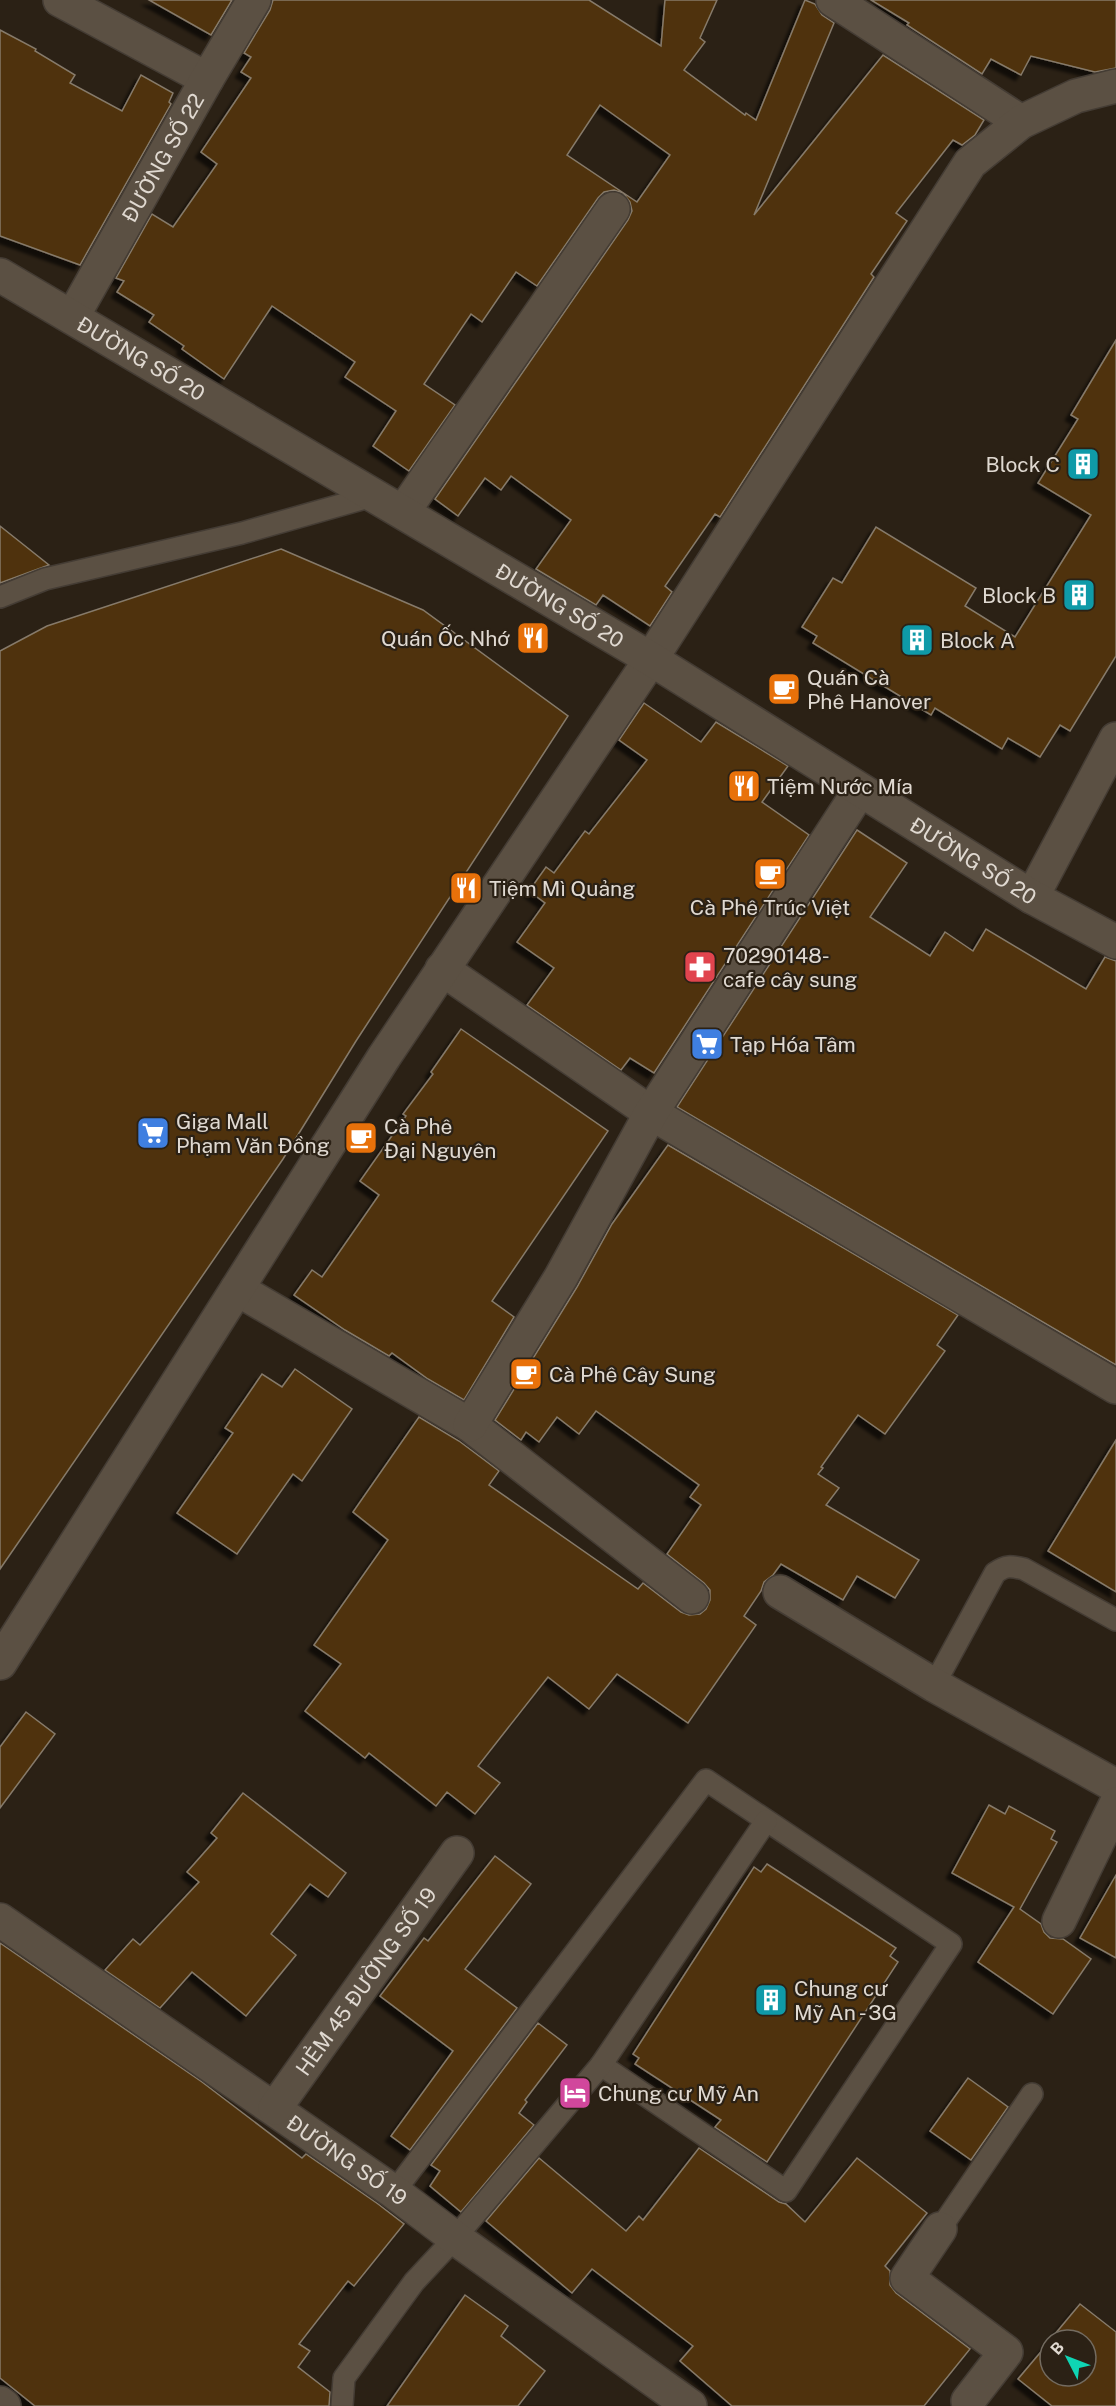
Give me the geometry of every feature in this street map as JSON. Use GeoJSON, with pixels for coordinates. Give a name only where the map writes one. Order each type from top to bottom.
{"type":"FeatureCollection","features":[{"type":"Feature","properties":{"kind":"street"},"geometry":{"type":"LineString","coordinates":[[60,0],[207,79]]}},
{"type":"Feature","properties":{"kind":"street","name":"ĐƯỜNG SỐ 22"},"geometry":{"type":"LineString","coordinates":[[73,316],[254,0]]}},
{"type":"Feature","properties":{"kind":"street"},"geometry":{"type":"LineString","coordinates":[[833,0],[1021,122]]}},
{"type":"Feature","properties":{"kind":"street"},"geometry":{"type":"LineString","coordinates":[[4,1652],[384,1057],[651,659],[970,163],[1021,122],[1076,96],[1116,86]]}},
{"type":"Feature","properties":{"kind":"street"},"geometry":{"type":"LineString","coordinates":[[403,512],[613,209]]}},
{"type":"Feature","properties":{"kind":"street","name":"ĐƯỜNG SỐ 20"},"geometry":{"type":"LineString","coordinates":[[0,275],[651,659],[1032,897],[1116,942]]}},
{"type":"Feature","properties":{"kind":"street"},"geometry":{"type":"LineString","coordinates":[[1032,897],[1116,739]]}},
{"type":"Feature","properties":{"kind":"street"},"geometry":{"type":"LineString","coordinates":[[470,1425],[561,1277],[651,1113],[860,790]]}},
{"type":"Feature","properties":{"kind":"street"},"geometry":{"type":"LineString","coordinates":[[442,969],[651,1113],[1116,1387]]}},
{"type":"Feature","properties":{"kind":"street"},"geometry":{"type":"LineString","coordinates":[[237,1289],[470,1425],[692,1597]]}},
{"type":"Feature","properties":{"kind":"street"},"geometry":{"type":"LineString","coordinates":[[780,1592],[934,1685],[1116,1786]]}},
{"type":"Feature","properties":{"kind":"street"},"geometry":{"type":"LineString","coordinates":[[1059,1921],[1116,1804]]}},
{"type":"Feature","properties":{"kind":"street","name":"HẺM 45 ĐƯỜNG SỐ 19"},"geometry":{"type":"LineString","coordinates":[[275,2108],[457,1853]]}},
{"type":"Feature","properties":{"kind":"street","name":"ĐƯỜNG SỐ 19"},"geometry":{"type":"LineString","coordinates":[[0,1920],[275,2108],[690,2406]]}},
{"type":"Feature","properties":{"kind":"street"},"geometry":{"type":"LineString","coordinates":[[940,2229],[907,2278],[1006,2352],[969,2404]]}},
{"type":"Feature","properties":{"kind":"street"},"geometry":{"type":"LineString","coordinates":[[0,2403],[4,2406]]}},
{"type":"Feature","properties":{"kind":"lane"},"geometry":{"type":"LineString","coordinates":[[0,597],[45,579],[242,533],[376,495]]}},
{"type":"Feature","properties":{"kind":"lane"},"geometry":{"type":"LineString","coordinates":[[934,1685],[995,1573],[1002,1568],[1010,1566],[1024,1569],[1116,1620]]}},
{"type":"Feature","properties":{"kind":"lane"},"geometry":{"type":"LineString","coordinates":[[394,2192],[705,1780],[951,1944],[786,2191],[601,2065]]}},
{"type":"Feature","properties":{"kind":"lane"},"geometry":{"type":"LineString","coordinates":[[342,2406],[344,2378],[414,2282],[455,2238],[601,2065],[766,1821]]}},
{"type":"Feature","properties":{"kind":"lane"},"geometry":{"type":"LineString","coordinates":[[940,2229],[1032,2094]]}},
{"type":"Feature","properties":{"kind":"building"},"geometry":{"type":"Polygon","coordinates":[[[149,0],[232,0],[211,35],[149,0]]]}},
{"type":"Feature","properties":{"kind":"building"},"geometry":{"type":"Polygon","coordinates":[[[273,0],[589,0],[661,46],[665,0],[717,0],[700,38],[705,42],[684,70],[745,115],[746,113],[756,120],[805,0],[815,4],[822,15],[834,23],[754,215],[883,55],[984,120],[975,135],[962,145],[953,140],[896,213],[907,221],[871,274],[874,277],[720,517],[715,514],[665,586],[672,592],[650,626],[603,595],[596,605],[536,569],[571,520],[511,476],[501,490],[485,478],[458,516],[435,499],[628,220],[632,211],[630,202],[623,193],[614,190],[604,192],[598,198],[537,286],[516,272],[482,322],[471,314],[424,384],[455,405],[409,471],[373,446],[396,411],[345,377],[355,362],[272,306],[224,379],[182,349],[184,346],[149,322],[154,315],[117,292],[124,281],[116,278],[152,214],[173,227],[217,164],[201,152],[251,78],[241,72],[251,57],[244,53],[270,10],[273,0]],[[600,105],[567,155],[637,202],[670,155],[600,105]]]}},
{"type":"Feature","properties":{"kind":"building"},"geometry":{"type":"Polygon","coordinates":[[[871,0],[1116,0],[1116,68],[1095,72],[1031,56],[1021,75],[991,59],[982,74],[907,25],[909,23],[871,0]]]}},
{"type":"Feature","properties":{"kind":"building"},"geometry":{"type":"Polygon","coordinates":[[[0,30],[36,49],[35,51],[75,75],[70,83],[122,111],[141,75],[173,93],[169,102],[171,104],[80,265],[0,236],[0,30]]]}},
{"type":"Feature","properties":{"kind":"building"},"geometry":{"type":"Polygon","coordinates":[[[1116,340],[1116,656],[1070,731],[1060,725],[1040,757],[1008,738],[1002,749],[935,708],[931,715],[813,643],[817,636],[802,627],[833,578],[842,583],[876,527],[976,588],[965,606],[1015,637],[1091,515],[1038,483],[1078,419],[1071,415],[1116,340]]]}},
{"type":"Feature","properties":{"kind":"building"},"geometry":{"type":"Polygon","coordinates":[[[0,526],[49,565],[0,583],[0,526]]]}},
{"type":"Feature","properties":{"kind":"building","name":"Giga Mall Phạm Văn Đồng"},"geometry":{"type":"Polygon","coordinates":[[[281,549],[423,610],[568,716],[356,1041],[283,1159],[0,1569],[0,651],[47,626],[281,549]]]}},
{"type":"Feature","properties":{"kind":"building"},"geometry":{"type":"Polygon","coordinates":[[[644,703],[701,742],[716,722],[788,766],[762,802],[809,835],[654,1073],[630,1058],[621,1070],[527,1005],[554,968],[517,942],[545,903],[529,891],[546,867],[554,873],[585,831],[589,834],[647,760],[619,740],[644,703]]]}},
{"type":"Feature","properties":{"kind":"building"},"geometry":{"type":"Polygon","coordinates":[[[857,830],[907,863],[870,917],[930,956],[945,932],[973,951],[986,929],[1086,989],[1105,957],[1116,961],[1116,1365],[677,1107],[857,830]]]}},
{"type":"Feature","properties":{"kind":"building"},"geometry":{"type":"Polygon","coordinates":[[[461,1029],[608,1131],[492,1301],[514,1317],[464,1400],[428,1379],[392,1353],[389,1356],[345,1330],[294,1295],[312,1270],[322,1277],[379,1195],[360,1181],[406,1116],[403,1114],[433,1074],[431,1072],[461,1029]]]}},
{"type":"Feature","properties":{"kind":"building"},"geometry":{"type":"Polygon","coordinates":[[[668,1145],[958,1315],[937,1345],[945,1351],[885,1434],[858,1415],[818,1474],[839,1488],[826,1505],[919,1560],[895,1598],[857,1576],[843,1600],[781,1564],[764,1582],[761,1591],[744,1616],[756,1625],[688,1723],[617,1674],[589,1709],[548,1677],[478,1766],[500,1783],[475,1814],[447,1792],[436,1806],[369,1753],[365,1758],[305,1711],[341,1664],[314,1645],[388,1540],[353,1512],[419,1417],[459,1441],[499,1471],[489,1485],[638,1589],[643,1583],[681,1612],[689,1615],[700,1614],[706,1609],[710,1600],[710,1590],[704,1583],[667,1554],[701,1505],[690,1497],[699,1485],[596,1411],[579,1434],[557,1417],[539,1442],[526,1432],[521,1440],[495,1420],[577,1287],[612,1224],[668,1145]]]}},
{"type":"Feature","properties":{"kind":"building"},"geometry":{"type":"Polygon","coordinates":[[[295,1369],[352,1409],[302,1481],[293,1474],[237,1554],[177,1513],[233,1433],[225,1428],[262,1374],[282,1387],[295,1369]]]}},
{"type":"Feature","properties":{"kind":"building"},"geometry":{"type":"Polygon","coordinates":[[[1116,1440],[1116,1592],[1048,1551],[1116,1440]]]}},
{"type":"Feature","properties":{"kind":"building"},"geometry":{"type":"Polygon","coordinates":[[[26,1712],[55,1734],[0,1808],[0,1747],[26,1712]]]}},
{"type":"Feature","properties":{"kind":"building"},"geometry":{"type":"Polygon","coordinates":[[[243,1793],[346,1873],[328,1897],[310,1884],[271,1934],[296,1955],[246,2016],[192,1972],[160,2008],[105,1970],[133,1939],[140,1945],[199,1882],[187,1872],[217,1838],[211,1833],[243,1793]]]}},
{"type":"Feature","properties":{"kind":"building"},"geometry":{"type":"Polygon","coordinates":[[[989,1805],[1005,1814],[1009,1806],[1055,1831],[1051,1839],[1057,1842],[1020,1909],[1041,1924],[1044,1932],[1050,1938],[1063,1939],[1091,1959],[1053,2014],[978,1962],[1014,1907],[952,1873],[989,1805]]]}},
{"type":"Feature","properties":{"kind":"building"},"geometry":{"type":"Polygon","coordinates":[[[495,1856],[531,1884],[465,1969],[517,2008],[410,2150],[391,2136],[453,2051],[380,1996],[424,1938],[428,1941],[495,1856]]]}},
{"type":"Feature","properties":{"kind":"building","name":"Chung cư Mỹ An - 3G"},"geometry":{"type":"Polygon","coordinates":[[[767,1864],[896,1948],[890,1956],[898,1962],[767,2162],[715,2127],[721,2120],[635,2064],[639,2058],[633,2054],[754,1867],[761,1872],[767,1864]]]}},
{"type":"Feature","properties":{"kind":"building"},"geometry":{"type":"Polygon","coordinates":[[[1116,1875],[1116,1958],[1080,1938],[1116,1875]]]}},
{"type":"Feature","properties":{"kind":"building"},"geometry":{"type":"Polygon","coordinates":[[[0,1943],[202,2082],[302,2158],[306,2154],[404,2224],[354,2286],[348,2281],[299,2344],[310,2351],[298,2367],[330,2392],[329,2406],[35,2406],[0,2378],[0,1943]]]}},
{"type":"Feature","properties":{"kind":"building"},"geometry":{"type":"Polygon","coordinates":[[[538,2023],[567,2045],[525,2100],[527,2102],[519,2113],[534,2125],[461,2212],[430,2186],[440,2171],[431,2165],[538,2023]]]}},
{"type":"Feature","properties":{"kind":"building"},"geometry":{"type":"Polygon","coordinates":[[[968,2078],[1008,2107],[971,2160],[930,2131],[968,2078]]]}},
{"type":"Feature","properties":{"kind":"building"},"geometry":{"type":"Polygon","coordinates":[[[699,2148],[779,2202],[786,2204],[805,2222],[857,2158],[927,2213],[885,2266],[890,2271],[890,2285],[896,2293],[970,2349],[924,2406],[732,2406],[680,2361],[693,2346],[592,2269],[572,2293],[486,2221],[539,2158],[626,2231],[639,2216],[643,2220],[699,2148]]]}},
{"type":"Feature","properties":{"kind":"building"},"geometry":{"type":"Polygon","coordinates":[[[465,2295],[508,2326],[501,2336],[545,2371],[518,2406],[387,2406],[465,2295]]]}},
{"type":"Feature","properties":{"kind":"building"},"geometry":{"type":"Polygon","coordinates":[[[1080,2304],[1116,2332],[1116,2406],[1052,2406],[1018,2379],[1038,2355],[1038,2388],[1098,2388],[1098,2328],[1060,2328],[1080,2304]]]}},
{"type":"Feature","properties":{"kind":"place","name":"Block C"},"geometry":{"type":"Point","coordinates":[1083,464]}},
{"type":"Feature","properties":{"kind":"place","name":"Block B"},"geometry":{"type":"Point","coordinates":[1079,595]}},
{"type":"Feature","properties":{"kind":"place","name":"Quán Ốc Nhớ"},"geometry":{"type":"Point","coordinates":[533,638]}},
{"type":"Feature","properties":{"kind":"place","name":"Block A"},"geometry":{"type":"Point","coordinates":[917,640]}},
{"type":"Feature","properties":{"kind":"place","name":"Quán Cà Phê Hanover"},"geometry":{"type":"Point","coordinates":[784,689]}},
{"type":"Feature","properties":{"kind":"place","name":"Tiệm Nước Mía"},"geometry":{"type":"Point","coordinates":[744,786]}},
{"type":"Feature","properties":{"kind":"place","name":"Cà Phê Trúc Việt"},"geometry":{"type":"Point","coordinates":[770,874]}},
{"type":"Feature","properties":{"kind":"place","name":"Tiệm Mì Quảng"},"geometry":{"type":"Point","coordinates":[466,888]}},
{"type":"Feature","properties":{"kind":"place","name":"70290148- cafe cây sung"},"geometry":{"type":"Point","coordinates":[700,967]}},
{"type":"Feature","properties":{"kind":"place","name":"Tạp Hóa Tâm"},"geometry":{"type":"Point","coordinates":[707,1044]}},
{"type":"Feature","properties":{"kind":"place","name":"Giga Mall Phạm Văn Đồng"},"geometry":{"type":"Point","coordinates":[153,1133]}},
{"type":"Feature","properties":{"kind":"place","name":"Cà Phê Đại Nguyên"},"geometry":{"type":"Point","coordinates":[361,1138]}},
{"type":"Feature","properties":{"kind":"place","name":"Cà Phê Cây Sung"},"geometry":{"type":"Point","coordinates":[526,1374]}},
{"type":"Feature","properties":{"kind":"place","name":"Chung cư Mỹ An - 3G"},"geometry":{"type":"Point","coordinates":[771,2000]}},
{"type":"Feature","properties":{"kind":"place","name":"Chung cư Mỹ An"},"geometry":{"type":"Point","coordinates":[575,2093]}}]}
